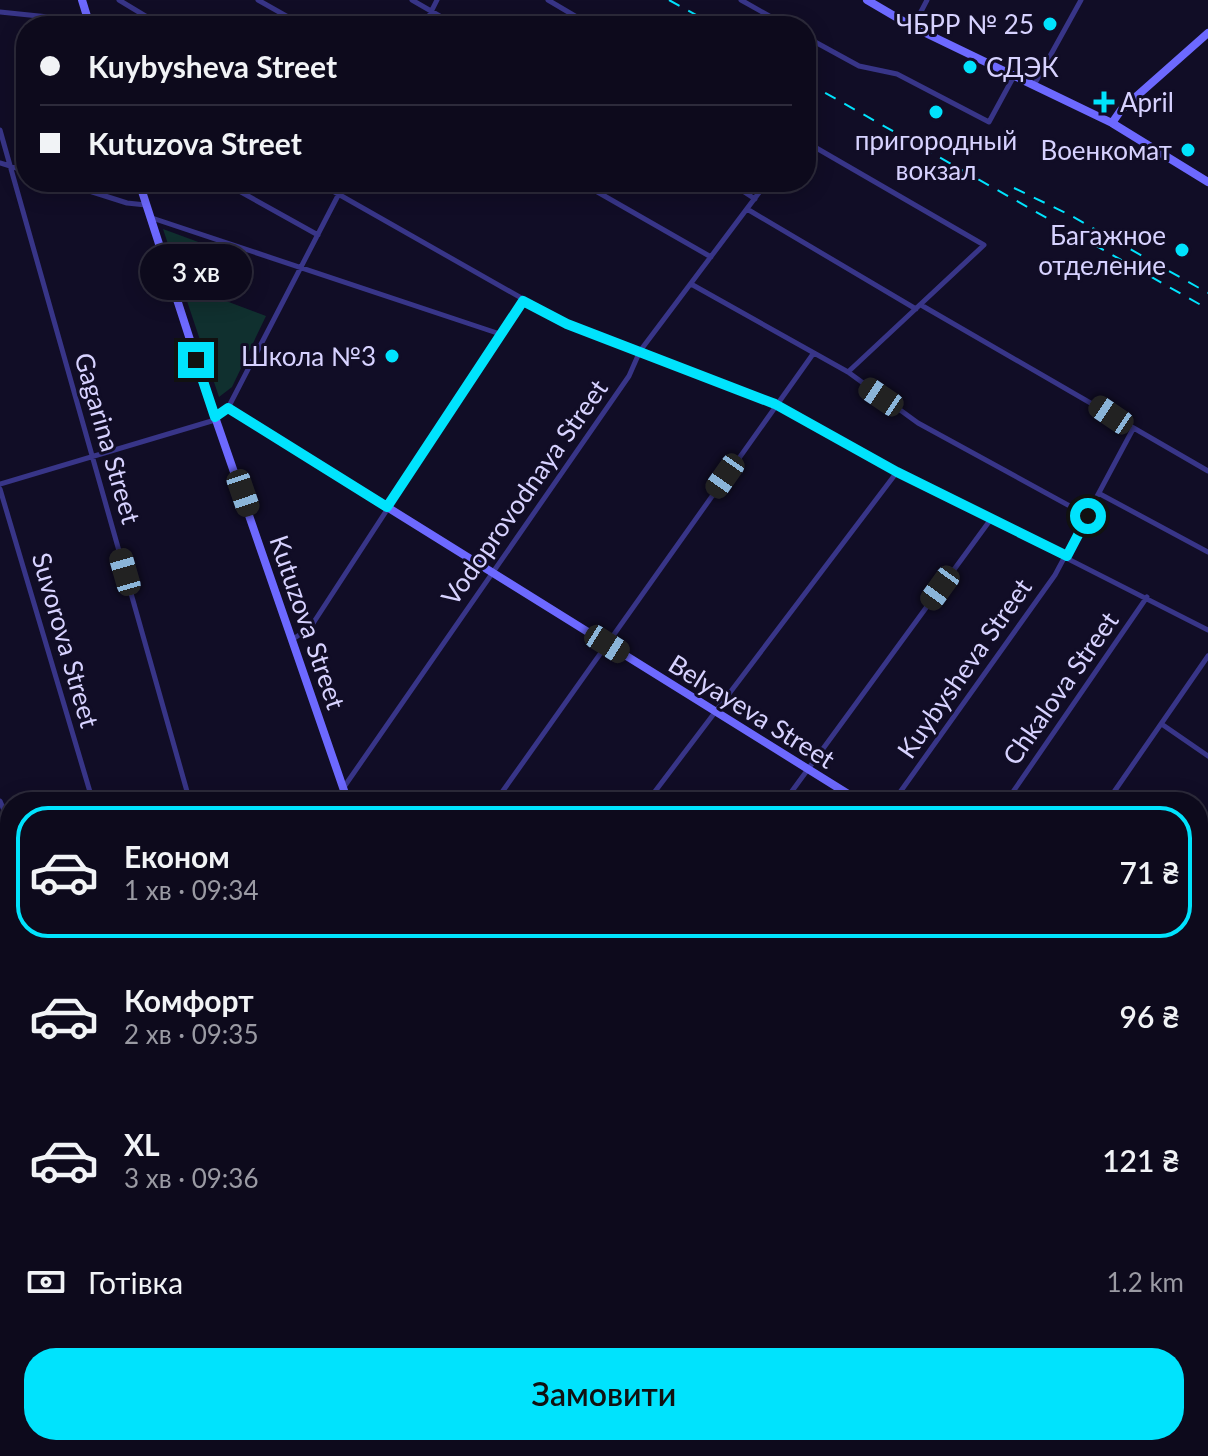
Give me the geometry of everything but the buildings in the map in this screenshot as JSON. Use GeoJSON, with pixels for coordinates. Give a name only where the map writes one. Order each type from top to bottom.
{"type":"FeatureCollection","features":[{"type":"Feature","properties":{"kind":"main road"},"geometry":{"type":"LineString","coordinates":[[867,0],[913,27],[1112,123],[1208,182]]}},
{"type":"Feature","properties":{"kind":"main road"},"geometry":{"type":"LineString","coordinates":[[1112,123],[1121,110],[1208,33]]}},
{"type":"Feature","properties":{"kind":"main road","name":"Kutuzova Street"},"geometry":{"type":"LineString","coordinates":[[142,192],[344,792]]}},
{"type":"Feature","properties":{"kind":"main road"},"geometry":{"type":"LineString","coordinates":[[216,418],[228,408]]}},
{"type":"Feature","properties":{"kind":"main road","name":"Belyayeva Street"},"geometry":{"type":"LineString","coordinates":[[228,408],[845,792]]}},
{"type":"Feature","properties":{"kind":"street"},"geometry":{"type":"LineString","coordinates":[[119,0],[145,16]]}},
{"type":"Feature","properties":{"kind":"street"},"geometry":{"type":"LineString","coordinates":[[258,0],[286,16]]}},
{"type":"Feature","properties":{"kind":"street"},"geometry":{"type":"LineString","coordinates":[[412,0],[440,16]]}},
{"type":"Feature","properties":{"kind":"street"},"geometry":{"type":"LineString","coordinates":[[429,16],[437,0]]}},
{"type":"Feature","properties":{"kind":"street"},"geometry":{"type":"LineString","coordinates":[[548,0],[575,16]]}},
{"type":"Feature","properties":{"kind":"street"},"geometry":{"type":"LineString","coordinates":[[741,0],[769,16]]}},
{"type":"Feature","properties":{"kind":"street"},"geometry":{"type":"LineString","coordinates":[[913,27],[927,0]]}},
{"type":"Feature","properties":{"kind":"street"},"geometry":{"type":"LineString","coordinates":[[1034,85],[1081,0]]}},
{"type":"Feature","properties":{"kind":"street"},"geometry":{"type":"LineString","coordinates":[[0,12],[30,16]]}},
{"type":"Feature","properties":{"kind":"street"},"geometry":{"type":"LineString","coordinates":[[816,42],[859,66],[897,74],[989,122],[1014,75]]}},
{"type":"Feature","properties":{"kind":"street","name":"Gagarina Street"},"geometry":{"type":"LineString","coordinates":[[0,130],[16,189]]}},
{"type":"Feature","properties":{"kind":"street"},"geometry":{"type":"LineString","coordinates":[[816,148],[984,245],[848,372]]}},
{"type":"Feature","properties":{"kind":"street"},"geometry":{"type":"LineString","coordinates":[[0,163],[16,167]]}},
{"type":"Feature","properties":{"kind":"street","name":"Gagarina Street"},"geometry":{"type":"LineString","coordinates":[[17,192],[187,792]]}},
{"type":"Feature","properties":{"kind":"street"},"geometry":{"type":"LineString","coordinates":[[92,192],[127,203],[146,205]]}},
{"type":"Feature","properties":{"kind":"street"},"geometry":{"type":"LineString","coordinates":[[241,192],[318,235]]}},
{"type":"Feature","properties":{"kind":"street"},"geometry":{"type":"LineString","coordinates":[[334,192],[567,324],[775,404],[897,472],[1208,630]]}},
{"type":"Feature","properties":{"kind":"street"},"geometry":{"type":"LineString","coordinates":[[597,192],[711,257]]}},
{"type":"Feature","properties":{"kind":"street"},"geometry":{"type":"LineString","coordinates":[[744,192],[755,199]]}},
{"type":"Feature","properties":{"kind":"street","name":"Vodoprovodnaya Street"},"geometry":{"type":"LineString","coordinates":[[343,788],[629,376],[640,351],[760,192]]}},
{"type":"Feature","properties":{"kind":"street"},"geometry":{"type":"LineString","coordinates":[[228,408],[338,194]]}},
{"type":"Feature","properties":{"kind":"street"},"geometry":{"type":"LineString","coordinates":[[747,209],[918,307],[1090,400],[1133,429],[1208,471]]}},
{"type":"Feature","properties":{"kind":"street"},"geometry":{"type":"LineString","coordinates":[[150,217],[500,334]]}},
{"type":"Feature","properties":{"kind":"street"},"geometry":{"type":"LineString","coordinates":[[691,284],[848,372],[918,423],[1088,516]]}},
{"type":"Feature","properties":{"kind":"street"},"geometry":{"type":"LineString","coordinates":[[293,639],[310,628],[523,301]]}},
{"type":"Feature","properties":{"kind":"street"},"geometry":{"type":"LineString","coordinates":[[502,792],[813,354]]}},
{"type":"Feature","properties":{"kind":"street"},"geometry":{"type":"LineString","coordinates":[[0,486],[216,418]]}},
{"type":"Feature","properties":{"kind":"street","name":"Kuybysheva Street"},"geometry":{"type":"LineString","coordinates":[[900,792],[1067,556],[1133,429]]}},
{"type":"Feature","properties":{"kind":"street"},"geometry":{"type":"LineString","coordinates":[[655,792],[897,472]]}},
{"type":"Feature","properties":{"kind":"street","name":"Suvorova Street"},"geometry":{"type":"LineString","coordinates":[[0,486],[90,792]]}},
{"type":"Feature","properties":{"kind":"street"},"geometry":{"type":"LineString","coordinates":[[1099,494],[1208,552]]}},
{"type":"Feature","properties":{"kind":"street"},"geometry":{"type":"LineString","coordinates":[[791,792],[991,518]]}},
{"type":"Feature","properties":{"kind":"street","name":"Chkalova Street"},"geometry":{"type":"LineString","coordinates":[[1013,792],[1147,597]]}},
{"type":"Feature","properties":{"kind":"street"},"geometry":{"type":"LineString","coordinates":[[1114,792],[1208,656]]}},
{"type":"Feature","properties":{"kind":"street"},"geometry":{"type":"LineString","coordinates":[[1163,725],[1208,756]]}},
{"type":"Feature","properties":{"kind":"green space"},"geometry":{"type":"Polygon","coordinates":[[[163,229],[239,257],[226,301],[266,316],[232,387],[219,397],[163,229]]]}},
{"type":"Feature","properties":{"kind":"railway"},"geometry":{"type":"LineString","coordinates":[[669,0],[698,16]]}},
{"type":"Feature","properties":{"kind":"railway"},"geometry":{"type":"LineString","coordinates":[[816,88],[1208,309]]}},
{"type":"Feature","properties":{"kind":"railway"},"geometry":{"type":"LineString","coordinates":[[1014,188],[1068,214],[1208,293]]}},
{"type":"Feature","properties":{"kind":"place","name":"ЧБРР № 25"},"geometry":{"type":"Point","coordinates":[1050,24]}},
{"type":"Feature","properties":{"kind":"place","name":"СДЭК"},"geometry":{"type":"Point","coordinates":[970,67]}},
{"type":"Feature","properties":{"kind":"place","name":"April"},"geometry":{"type":"Point","coordinates":[1104,102]}},
{"type":"Feature","properties":{"kind":"place","name":"пригородный вокзал"},"geometry":{"type":"Point","coordinates":[936,112]}},
{"type":"Feature","properties":{"kind":"place","name":"Военкомат"},"geometry":{"type":"Point","coordinates":[1188,150]}},
{"type":"Feature","properties":{"kind":"place","name":"Багажное отделение"},"geometry":{"type":"Point","coordinates":[1182,250]}},
{"type":"Feature","properties":{"kind":"place","name":"Школа №3"},"geometry":{"type":"Point","coordinates":[392,356]}},
{"type":"Feature","properties":{"kind":"route"},"geometry":{"type":"LineString","coordinates":[[196,360],[215,417],[228,408],[387,507],[523,301],[567,324],[775,404],[897,472],[1067,556],[1088,516]]}}]}
